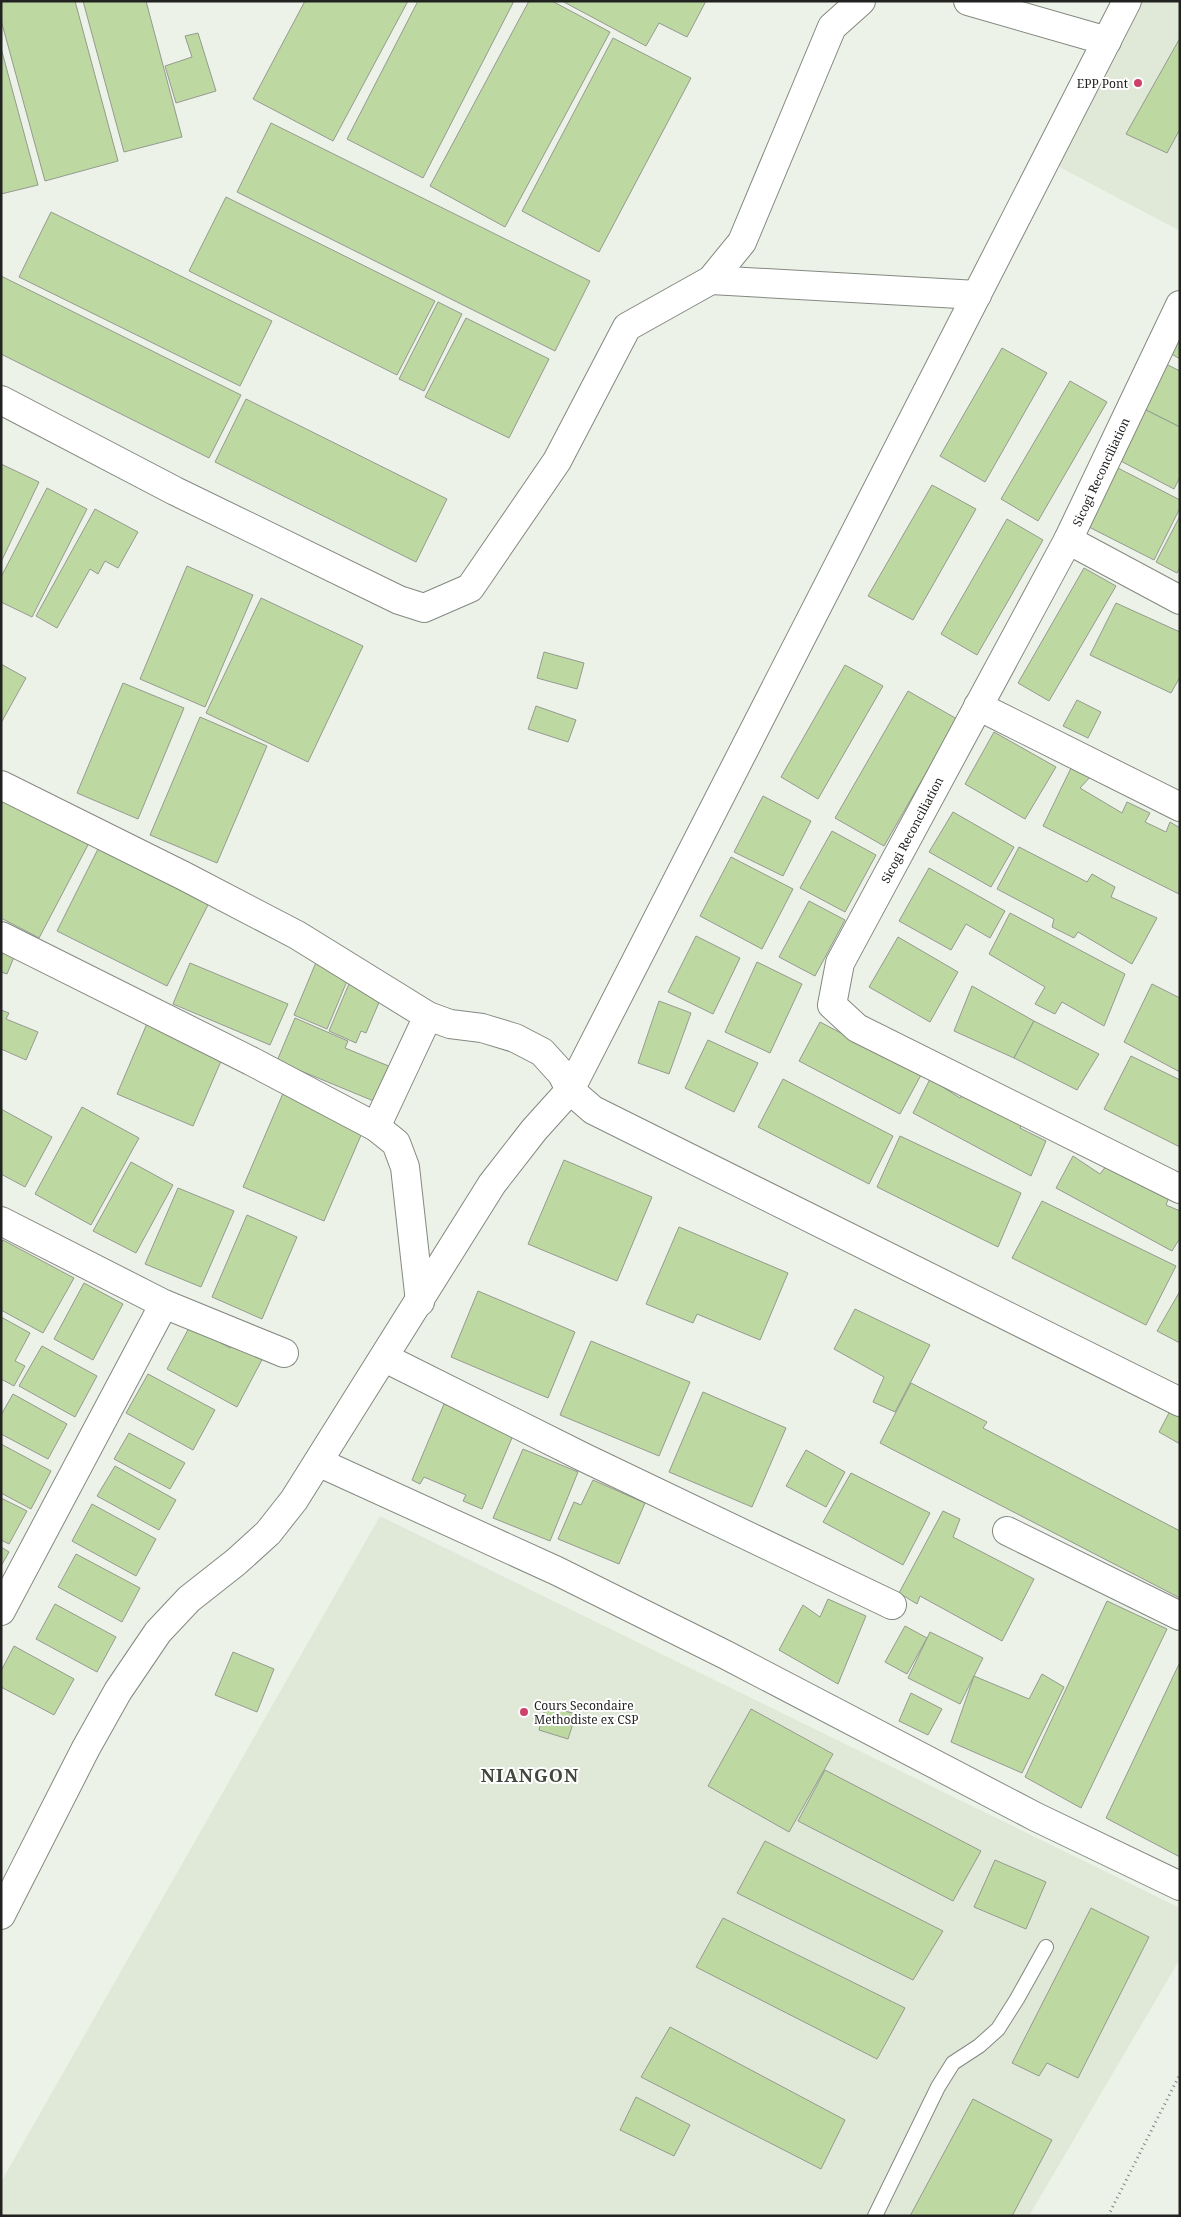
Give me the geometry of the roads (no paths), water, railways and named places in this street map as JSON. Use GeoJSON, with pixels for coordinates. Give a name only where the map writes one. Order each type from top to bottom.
{"type":"FeatureCollection","features":[{"type":"Feature","properties":{"kind":"street"},"geometry":{"type":"LineString","coordinates":[[1,400],[175,492],[399,600],[424,608],[470,588],[557,461],[627,327],[711,280],[742,242],[832,27],[861,1]]}},
{"type":"Feature","properties":{"kind":"street"},"geometry":{"type":"LineString","coordinates":[[968,1],[1107,41]]}},
{"type":"Feature","properties":{"kind":"street"},"geometry":{"type":"LineString","coordinates":[[1,1915],[86,1748],[118,1691],[158,1632],[189,1599],[236,1562],[268,1533],[294,1500],[420,1302],[492,1184],[534,1130],[570,1090],[1127,1]]}},
{"type":"Feature","properties":{"kind":"street"},"geometry":{"type":"LineString","coordinates":[[711,280],[977,294]]}},
{"type":"Feature","properties":{"kind":"street","name":"Sicogi Reconciliation"},"geometry":{"type":"LineString","coordinates":[[1180,305],[1068,540],[840,963],[832,1005],[857,1028],[1180,1189]]}},
{"type":"Feature","properties":{"kind":"street"},"geometry":{"type":"LineString","coordinates":[[1068,540],[1180,600]]}},
{"type":"Feature","properties":{"kind":"street"},"geometry":{"type":"LineString","coordinates":[[978,706],[1180,807]]}},
{"type":"Feature","properties":{"kind":"street"},"geometry":{"type":"LineString","coordinates":[[1,785],[184,876],[297,936],[428,1016],[450,1024],[482,1028],[515,1038],[542,1052],[562,1074],[570,1090],[593,1110],[1180,1402]]}},
{"type":"Feature","properties":{"kind":"street"},"geometry":{"type":"LineString","coordinates":[[1,936],[251,1061],[376,1127],[396,1143],[405,1166],[420,1302]]}},
{"type":"Feature","properties":{"kind":"street"},"geometry":{"type":"LineString","coordinates":[[376,1127],[428,1016]]}},
{"type":"Feature","properties":{"kind":"street"},"geometry":{"type":"LineString","coordinates":[[1,1221],[164,1304],[284,1353]]}},
{"type":"Feature","properties":{"kind":"street"},"geometry":{"type":"LineString","coordinates":[[1,1611],[164,1304]]}},
{"type":"Feature","properties":{"kind":"street"},"geometry":{"type":"LineString","coordinates":[[384,1358],[583,1457],[892,1605]]}},
{"type":"Feature","properties":{"kind":"street"},"geometry":{"type":"LineString","coordinates":[[318,1462],[557,1570],[759,1672],[1036,1817],[1180,1886]]}},
{"type":"Feature","properties":{"kind":"street"},"geometry":{"type":"LineString","coordinates":[[1007,1531],[1180,1616]]}},
{"type":"Feature","properties":{"kind":"lane"},"geometry":{"type":"LineString","coordinates":[[875,2216],[938,2087],[954,2063],[980,2046],[998,2029],[1046,1948]]}},
{"type":"Feature","properties":{"kind":"place","name":"EPP Pont"},"geometry":{"type":"Point","coordinates":[1138,83]}},
{"type":"Feature","properties":{"kind":"place","name":"Cours Secondaire Methodiste ex CSP"},"geometry":{"type":"Point","coordinates":[524,1712]}},
{"type":"Feature","properties":{"kind":"district","name":"NIANGON"},"geometry":{"type":"Point","coordinates":[530,1775]}}]}
